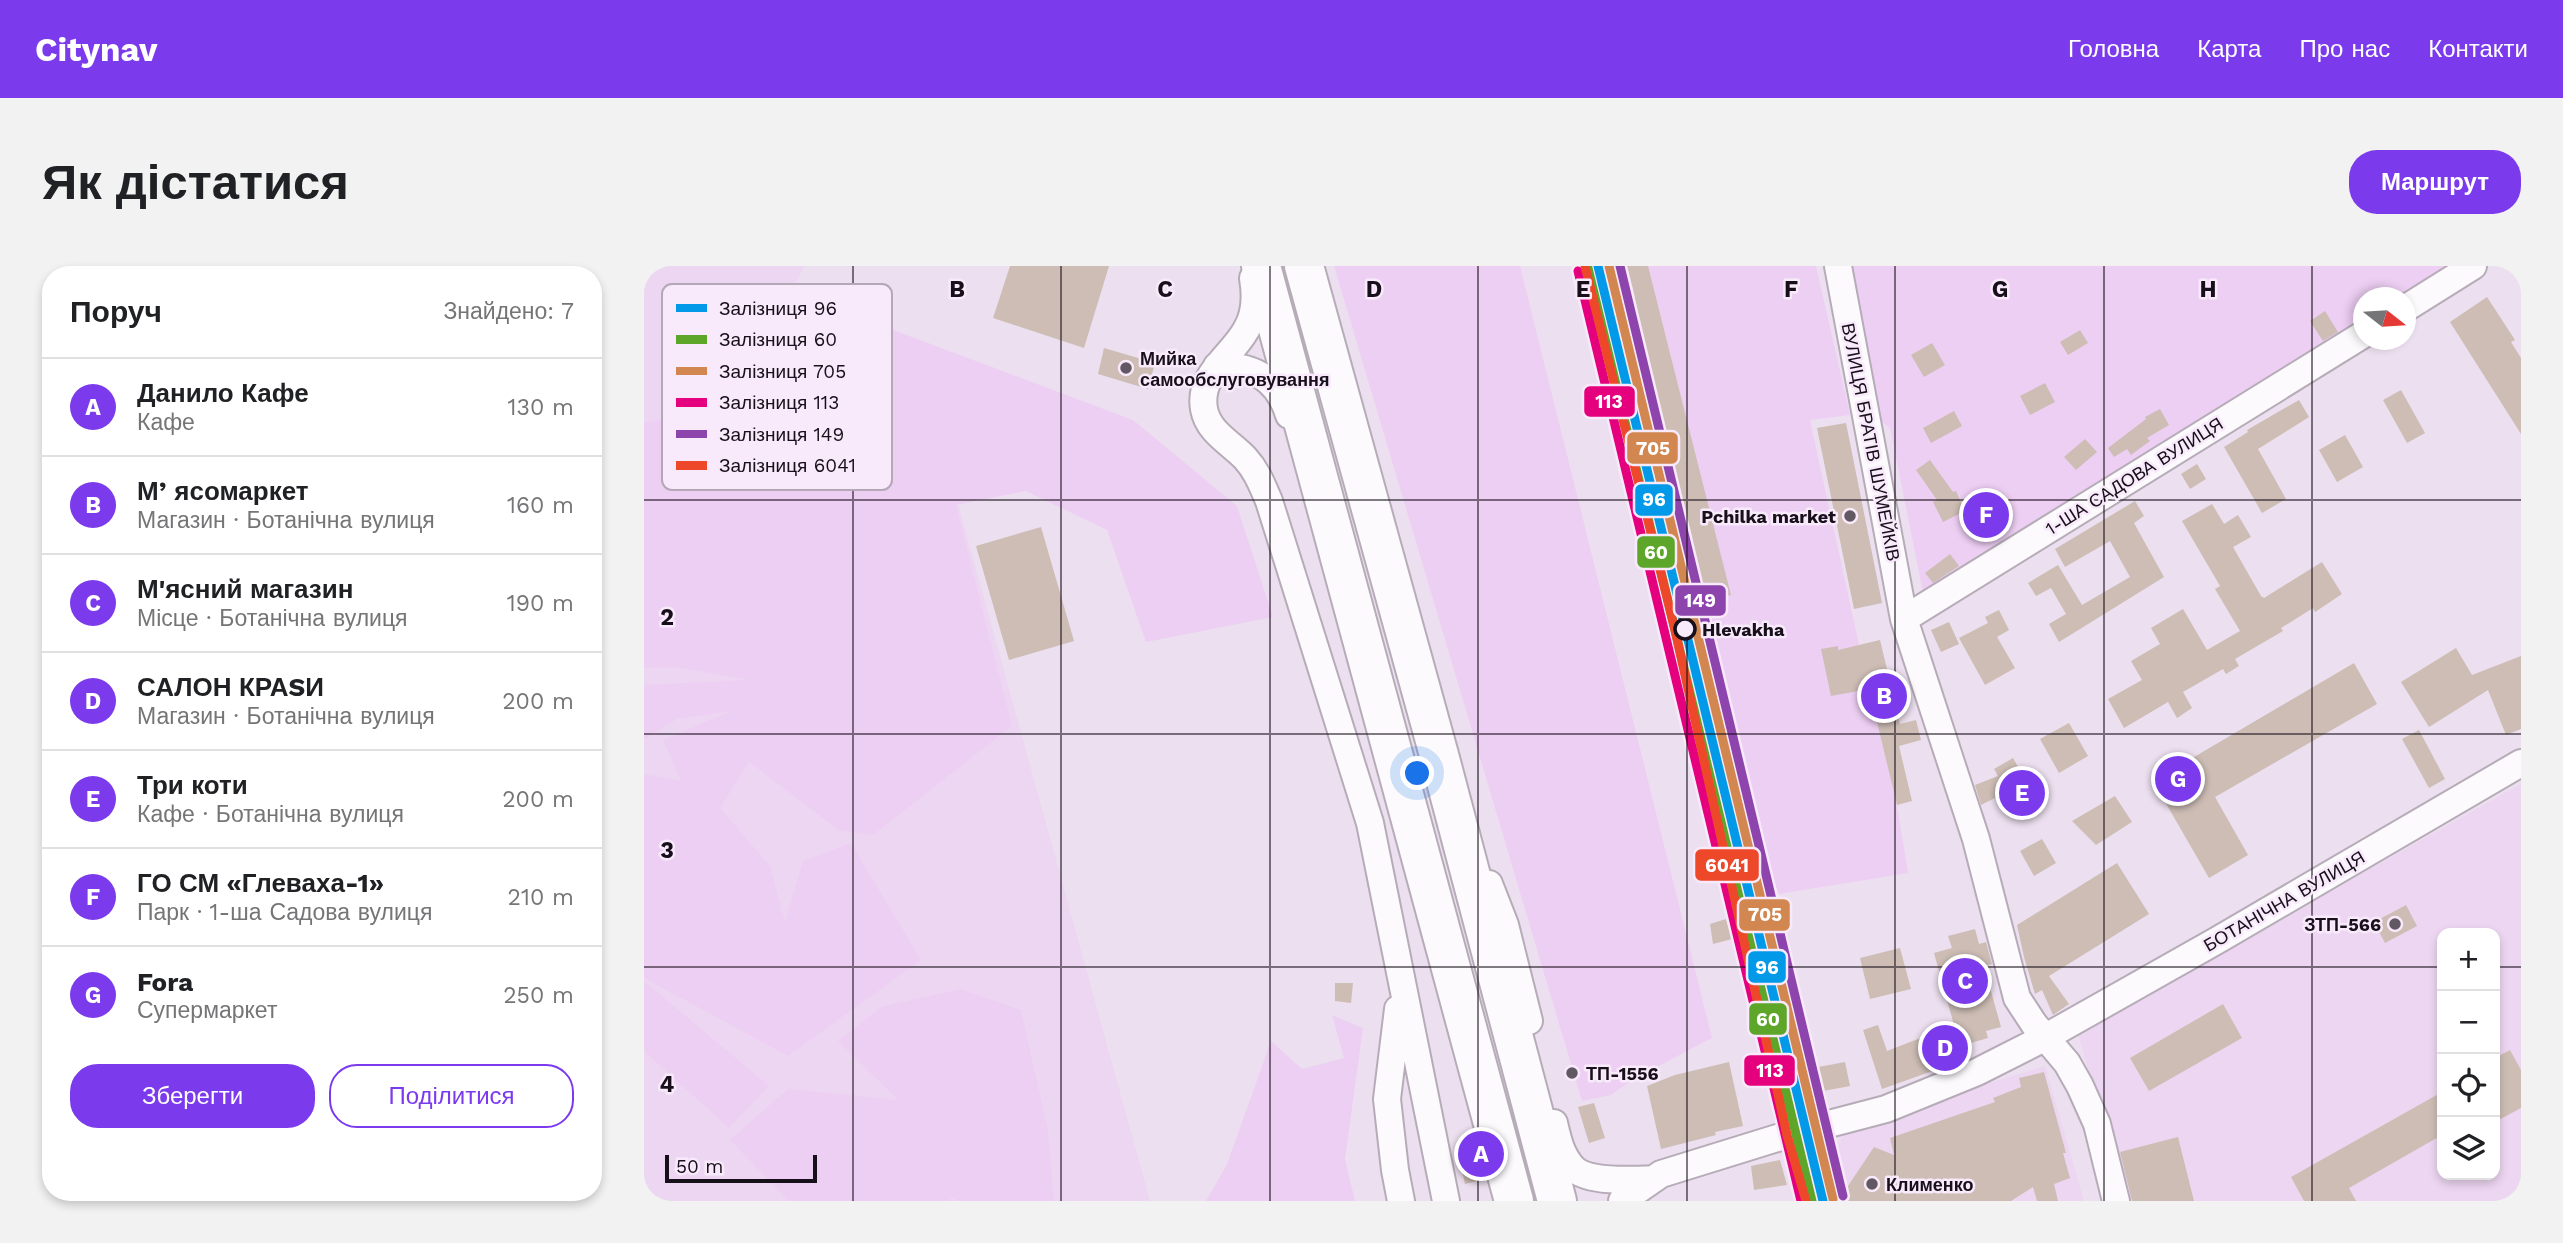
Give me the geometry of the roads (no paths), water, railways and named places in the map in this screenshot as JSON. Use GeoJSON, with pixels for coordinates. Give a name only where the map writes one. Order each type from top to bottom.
{"type":"FeatureCollection","features":[{"type":"Feature","properties":{"kind":"highway"},"geometry":{"type":"LineString","coordinates":[[1261,266],[1514,1201]]}},
{"type":"Feature","properties":{"kind":"highway"},"geometry":{"type":"LineString","coordinates":[[1304,266],[1558,1201]]}},
{"type":"Feature","properties":{"kind":"street"},"geometry":{"type":"LineString","coordinates":[[1251,266],[1255,290],[1254,309],[1246,331],[1206,382],[1204,412],[1211,426],[1244,458],[1258,476],[1269,501],[1370,823],[1446,1201]]}},
{"type":"Feature","properties":{"kind":"street","name":"ВУЛИЦЯ БРАТІВ ШУМЕЙКІВ"},"geometry":{"type":"LineString","coordinates":[[1838,266],[1904,619]]}},
{"type":"Feature","properties":{"kind":"street"},"geometry":{"type":"LineString","coordinates":[[2416,301],[2473,266]]}},
{"type":"Feature","properties":{"kind":"street","name":"1-ША САДОВА ВУЛИЦЯ"},"geometry":{"type":"LineString","coordinates":[[1904,619],[2353,341]]}},
{"type":"Feature","properties":{"kind":"street"},"geometry":{"type":"LineString","coordinates":[[1217,366],[1244,368],[1261,374],[1275,387],[1285,403],[1304,465],[1324,500]]}},
{"type":"Feature","properties":{"kind":"street"},"geometry":{"type":"LineString","coordinates":[[1904,619],[1976,839],[2017,998],[2074,1075],[2097,1124],[2116,1201]]}},
{"type":"Feature","properties":{"kind":"street"},"geometry":{"type":"LineString","coordinates":[[1439,755],[1505,925],[1560,1148],[1575,1170],[1603,1179],[1656,1179]]}},
{"type":"Feature","properties":{"kind":"street","name":"БОТАНІЧНА ВУЛИЦЯ"},"geometry":{"type":"LineString","coordinates":[[1656,1179],[1661,1174],[1780,1137],[1886,1109],[1977,1072],[2046,1037],[2216,941],[2521,763]]}},
{"type":"Feature","properties":{"kind":"street"},"geometry":{"type":"LineString","coordinates":[[1401,987],[1387,1098],[1401,1201]]}},
{"type":"Feature","properties":{"kind":"street"},"geometry":{"type":"LineString","coordinates":[[1395,1170],[1408,1163],[1425,1164],[1438,1170]]}},
{"type":"Feature","properties":{"kind":"street"},"geometry":{"type":"LineString","coordinates":[[1622,1201],[1656,1179]]}},
{"type":"Feature","properties":{"kind":"rail line","name":"6041"},"geometry":{"type":"LineString","coordinates":[[1585,266],[1675,630],[1787,1135],[1806,1201]]}},
{"type":"Feature","properties":{"kind":"rail line","name":"96"},"geometry":{"type":"LineString","coordinates":[[1598,266],[1823,1201]]}},
{"type":"Feature","properties":{"kind":"rail line","name":"705"},"geometry":{"type":"LineString","coordinates":[[1609,266],[1833,1199]]}},
{"type":"Feature","properties":{"kind":"rail line","name":"149"},"geometry":{"type":"LineString","coordinates":[[1620,266],[1843,1196]]}},
{"type":"Feature","properties":{"kind":"rail line","name":"60"},"geometry":{"type":"LineString","coordinates":[[1588,268],[1812,1201]]}},
{"type":"Feature","properties":{"kind":"rail line","name":"113"},"geometry":{"type":"LineString","coordinates":[[1578,271],[1801,1201]]}},
{"type":"Feature","properties":{"kind":"place","name":"Мийка самообслуговування"},"geometry":{"type":"Point","coordinates":[1126,368]}},
{"type":"Feature","properties":{"kind":"place","name":"ГО СМ «Глеваха-1»"},"geometry":{"type":"Point","coordinates":[1986,515]}},
{"type":"Feature","properties":{"kind":"place","name":"Pchilka market"},"geometry":{"type":"Point","coordinates":[1850,516]}},
{"type":"Feature","properties":{"kind":"place","name":"Hlevakha"},"geometry":{"type":"Point","coordinates":[1685,629]}},
{"type":"Feature","properties":{"kind":"place","name":"Мʼясомаркет"},"geometry":{"type":"Point","coordinates":[1884,696]}},
{"type":"Feature","properties":{"kind":"place","name":"Fora"},"geometry":{"type":"Point","coordinates":[2178,779]}},
{"type":"Feature","properties":{"kind":"place","name":"Три коти"},"geometry":{"type":"Point","coordinates":[2022,793]}},
{"type":"Feature","properties":{"kind":"place","name":"ЗТП-566"},"geometry":{"type":"Point","coordinates":[2395,924]}},
{"type":"Feature","properties":{"kind":"place","name":"М'ясний магазин"},"geometry":{"type":"Point","coordinates":[1965,981]}},
{"type":"Feature","properties":{"kind":"place","name":"САЛОН КРАSИ"},"geometry":{"type":"Point","coordinates":[1945,1048]}},
{"type":"Feature","properties":{"kind":"place","name":"ТП-1556"},"geometry":{"type":"Point","coordinates":[1572,1073]}},
{"type":"Feature","properties":{"kind":"place","name":"Данило Кафе"},"geometry":{"type":"Point","coordinates":[1481,1154]}},
{"type":"Feature","properties":{"kind":"place","name":"Клименко"},"geometry":{"type":"Point","coordinates":[1872,1184]}}]}
